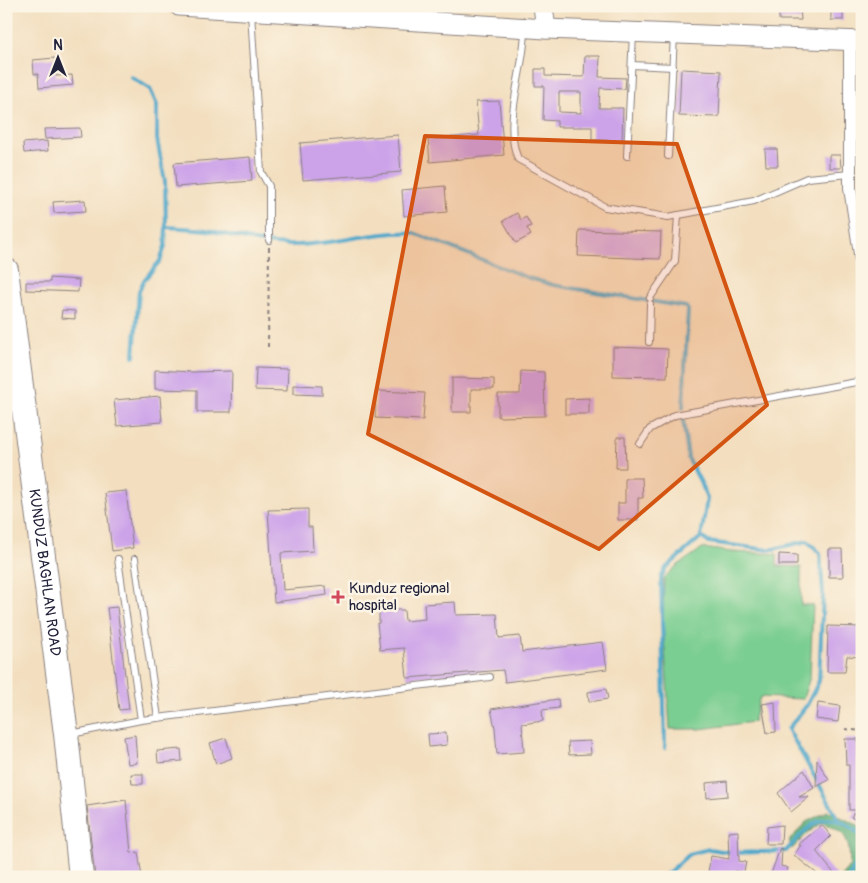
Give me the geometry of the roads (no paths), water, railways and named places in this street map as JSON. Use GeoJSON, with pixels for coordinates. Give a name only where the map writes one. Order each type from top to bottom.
{"type":"FeatureCollection","features":[{"type":"Feature","properties":{"kind":"highway","name":"KUNDUZ BAGHLAN ROAD"},"geometry":{"type":"LineString","coordinates":[[6,270],[15,405],[66,734],[81,877]]}},
{"type":"Feature","properties":{"kind":"street"},"geometry":{"type":"LineString","coordinates":[[179,6],[526,28],[856,41],[856,144],[850,174],[850,188],[862,267]]}},
{"type":"Feature","properties":{"kind":"street"},"geometry":{"type":"LineString","coordinates":[[543,6],[546,29]]}},
{"type":"Feature","properties":{"kind":"lane"},"geometry":{"type":"LineString","coordinates":[[251,12],[261,172],[269,186],[269,240]]}},
{"type":"Feature","properties":{"kind":"lane"},"geometry":{"type":"LineString","coordinates":[[526,28],[524,55],[515,91],[513,147],[518,159],[605,207],[668,217],[754,201],[807,178],[850,174]]}},
{"type":"Feature","properties":{"kind":"lane"},"geometry":{"type":"LineString","coordinates":[[627,156],[633,32]]}},
{"type":"Feature","properties":{"kind":"lane"},"geometry":{"type":"LineString","coordinates":[[668,156],[674,34]]}},
{"type":"Feature","properties":{"kind":"lane"},"geometry":{"type":"LineString","coordinates":[[632,65],[672,67]]}},
{"type":"Feature","properties":{"kind":"lane"},"geometry":{"type":"LineString","coordinates":[[650,342],[650,301],[675,261],[678,215]]}},
{"type":"Feature","properties":{"kind":"lane"},"geometry":{"type":"LineString","coordinates":[[640,444],[650,429],[675,416],[862,381]]}},
{"type":"Feature","properties":{"kind":"lane"},"geometry":{"type":"LineString","coordinates":[[135,558],[158,718]]}},
{"type":"Feature","properties":{"kind":"lane"},"geometry":{"type":"LineString","coordinates":[[118,559],[141,720]]}},
{"type":"Feature","properties":{"kind":"lane"},"geometry":{"type":"LineString","coordinates":[[66,734],[141,720],[490,676]]}},
{"type":"Feature","properties":{"kind":"waterway"},"geometry":{"type":"LineString","coordinates":[[131,77],[150,89],[157,105],[157,139],[165,182],[166,227],[165,246],[160,261],[144,280],[139,291],[134,356]]}},
{"type":"Feature","properties":{"kind":"waterway"},"geometry":{"type":"LineString","coordinates":[[166,227],[207,230],[259,242],[288,245],[304,245],[382,234],[414,233],[529,278],[553,285],[686,307],[688,310],[683,408]]}},
{"type":"Feature","properties":{"kind":"waterway"},"geometry":{"type":"LineString","coordinates":[[683,419],[688,458],[707,499],[701,537],[708,542],[769,550],[807,541],[820,553],[823,593],[819,681],[807,705],[788,729],[840,822]]}},
{"type":"Feature","properties":{"kind":"waterway"},"geometry":{"type":"LineString","coordinates":[[665,748],[661,578],[666,568],[701,537]]}},
{"type":"Feature","properties":{"kind":"waterway"},"geometry":{"type":"LineString","coordinates":[[660,877],[668,873],[689,854],[709,849],[735,853],[786,851],[812,825],[829,819],[839,821],[862,836]]}},
{"type":"Feature","properties":{"kind":"waterway"},"geometry":{"type":"LineString","coordinates":[[849,877],[862,854]]}},
{"type":"Feature","properties":{"kind":"place","name":"Kunduz regional hospital"},"geometry":{"type":"Point","coordinates":[338,597]}}]}
